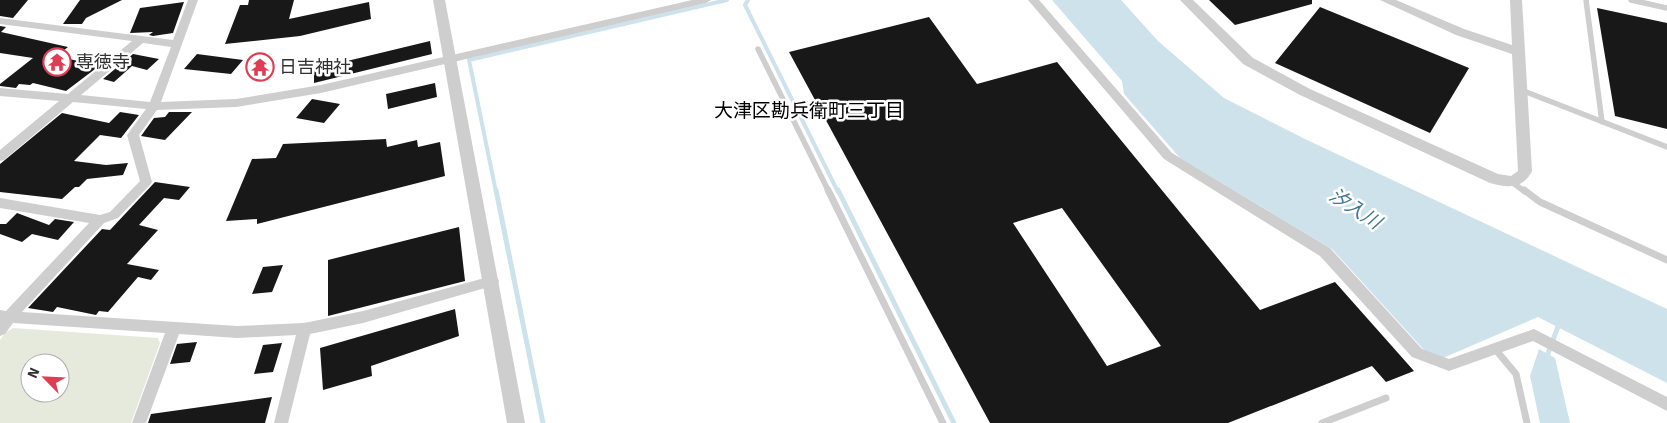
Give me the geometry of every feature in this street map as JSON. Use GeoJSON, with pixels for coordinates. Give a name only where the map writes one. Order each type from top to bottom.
{"type":"FeatureCollection","features":[{"type":"Feature","properties":{"kind":"street"},"geometry":{"type":"LineString","coordinates":[[0,330],[5,317],[100,220],[114,215],[146,182],[133,135],[154,106],[193,0]]}},
{"type":"Feature","properties":{"kind":"street"},"geometry":{"type":"LineString","coordinates":[[439,0],[492,281],[516,423]]}},
{"type":"Feature","properties":{"kind":"street"},"geometry":{"type":"LineString","coordinates":[[0,92],[154,106],[245,101],[322,88],[706,0]]}},
{"type":"Feature","properties":{"kind":"street"},"geometry":{"type":"LineString","coordinates":[[1033,0],[1168,156],[1325,252],[1417,353],[1449,365],[1534,335],[1667,404]]}},
{"type":"Feature","properties":{"kind":"street"},"geometry":{"type":"LineString","coordinates":[[1186,0],[1248,61],[1305,92],[1495,179],[1512,182],[1522,177],[1525,171],[1516,0]]}},
{"type":"Feature","properties":{"kind":"street"},"geometry":{"type":"LineString","coordinates":[[1386,0],[1460,32],[1519,52]]}},
{"type":"Feature","properties":{"kind":"street"},"geometry":{"type":"LineString","coordinates":[[0,21],[177,44]]}},
{"type":"Feature","properties":{"kind":"street"},"geometry":{"type":"LineString","coordinates":[[0,157],[140,40]]}},
{"type":"Feature","properties":{"kind":"street"},"geometry":{"type":"LineString","coordinates":[[0,203],[100,220]]}},
{"type":"Feature","properties":{"kind":"street"},"geometry":{"type":"LineString","coordinates":[[5,317],[237,332],[304,329],[363,317],[492,281]]}},
{"type":"Feature","properties":{"kind":"street"},"geometry":{"type":"LineString","coordinates":[[139,423],[174,328]]}},
{"type":"Feature","properties":{"kind":"street"},"geometry":{"type":"LineString","coordinates":[[281,423],[304,329]]}},
{"type":"Feature","properties":{"kind":"lane"},"geometry":{"type":"LineString","coordinates":[[1586,0],[1602,122]]}},
{"type":"Feature","properties":{"kind":"lane"},"geometry":{"type":"LineString","coordinates":[[1631,0],[1667,8]]}},
{"type":"Feature","properties":{"kind":"lane"},"geometry":{"type":"LineString","coordinates":[[758,49],[942,423]]}},
{"type":"Feature","properties":{"kind":"lane"},"geometry":{"type":"LineString","coordinates":[[1521,90],[1667,147]]}},
{"type":"Feature","properties":{"kind":"lane"},"geometry":{"type":"LineString","coordinates":[[1512,182],[1540,202],[1667,260]]}},
{"type":"Feature","properties":{"kind":"lane"},"geometry":{"type":"LineString","coordinates":[[1495,349],[1516,374],[1527,423]]}},
{"type":"Feature","properties":{"kind":"lane"},"geometry":{"type":"LineString","coordinates":[[1322,423],[1386,398]]}},
{"type":"Feature","properties":{"kind":"shaded area"},"geometry":{"type":"Polygon","coordinates":[[[13,328],[158,338],[160,343],[131,423],[0,423],[0,340],[5,333],[13,328]]]}},
{"type":"Feature","properties":{"kind":"water","name":"汐入川"},"geometry":{"type":"Polygon","coordinates":[[[1052,0],[1121,0],[1158,41],[1224,98],[1305,139],[1667,309],[1667,383],[1538,317],[1443,358],[1425,351],[1332,249],[1180,158],[1124,94],[1122,81],[1052,0]]]}},
{"type":"Feature","properties":{"kind":"water"},"geometry":{"type":"Polygon","coordinates":[[[1539,349],[1555,358],[1570,423],[1540,423],[1530,376],[1539,349]]]}},
{"type":"Feature","properties":{"kind":"building"},"geometry":{"type":"Polygon","coordinates":[[[0,0],[28,0],[13,18],[0,16],[0,0]]]}},
{"type":"Feature","properties":{"kind":"building"},"geometry":{"type":"Polygon","coordinates":[[[80,0],[122,0],[86,18],[82,24],[63,24],[80,0]]]}},
{"type":"Feature","properties":{"kind":"building"},"geometry":{"type":"Polygon","coordinates":[[[249,0],[294,0],[289,19],[369,2],[371,19],[300,36],[225,44],[240,5],[248,5],[249,0]]]}},
{"type":"Feature","properties":{"kind":"building"},"geometry":{"type":"Polygon","coordinates":[[[1209,0],[1312,0],[1312,4],[1235,25],[1209,0]]]}},
{"type":"Feature","properties":{"kind":"building"},"geometry":{"type":"Polygon","coordinates":[[[184,2],[173,33],[153,36],[149,35],[153,32],[130,33],[140,8],[184,2]]]}},
{"type":"Feature","properties":{"kind":"building"},"geometry":{"type":"Polygon","coordinates":[[[1320,7],[1469,68],[1430,133],[1275,63],[1320,7]]]}},
{"type":"Feature","properties":{"kind":"building"},"geometry":{"type":"Polygon","coordinates":[[[1597,8],[1667,23],[1667,129],[1615,116],[1597,8]]]}},
{"type":"Feature","properties":{"kind":"building"},"geometry":{"type":"Polygon","coordinates":[[[929,17],[977,84],[1057,62],[1260,310],[1335,282],[1414,371],[1386,382],[1372,366],[1228,423],[990,423],[789,52],[929,17]],[[1062,208],[1013,223],[1107,366],[1161,346],[1062,208]]]}},
{"type":"Feature","properties":{"kind":"building"},"geometry":{"type":"Polygon","coordinates":[[[0,26],[6,27],[1,32],[68,47],[57,56],[99,66],[66,91],[33,83],[30,85],[19,84],[16,88],[0,86],[0,84],[33,58],[0,53],[0,26]]]}},
{"type":"Feature","properties":{"kind":"building"},"geometry":{"type":"Polygon","coordinates":[[[430,41],[432,54],[314,83],[314,69],[430,41]]]}},
{"type":"Feature","properties":{"kind":"building"},"geometry":{"type":"Polygon","coordinates":[[[133,54],[159,59],[147,70],[132,66],[114,82],[103,79],[133,54]]]}},
{"type":"Feature","properties":{"kind":"building"},"geometry":{"type":"Polygon","coordinates":[[[197,54],[243,60],[231,74],[184,69],[197,54]]]}},
{"type":"Feature","properties":{"kind":"building"},"geometry":{"type":"Polygon","coordinates":[[[435,83],[437,97],[388,109],[386,94],[435,83]]]}},
{"type":"Feature","properties":{"kind":"building"},"geometry":{"type":"Polygon","coordinates":[[[312,99],[340,104],[324,123],[296,118],[312,99]]]}},
{"type":"Feature","properties":{"kind":"building"},"geometry":{"type":"Polygon","coordinates":[[[120,112],[139,115],[121,138],[100,135],[74,161],[106,165],[128,163],[123,175],[87,179],[62,199],[0,192],[0,164],[62,113],[109,123],[120,112]]]}},
{"type":"Feature","properties":{"kind":"building"},"geometry":{"type":"Polygon","coordinates":[[[169,112],[192,112],[165,140],[141,136],[154,118],[165,117],[169,112]]]}},
{"type":"Feature","properties":{"kind":"building"},"geometry":{"type":"Polygon","coordinates":[[[386,139],[387,147],[417,140],[418,147],[440,142],[445,176],[257,224],[257,219],[226,221],[252,159],[276,158],[283,144],[386,139]]]}},
{"type":"Feature","properties":{"kind":"building"},"geometry":{"type":"Polygon","coordinates":[[[155,182],[190,187],[179,200],[164,198],[139,225],[158,230],[127,264],[159,270],[151,280],[138,277],[108,312],[99,311],[96,315],[57,307],[53,312],[28,308],[102,229],[110,230],[155,182]]]}},
{"type":"Feature","properties":{"kind":"building"},"geometry":{"type":"Polygon","coordinates":[[[17,213],[49,225],[55,219],[74,222],[58,240],[32,234],[22,242],[0,234],[0,224],[6,224],[17,213]]]}},
{"type":"Feature","properties":{"kind":"building"},"geometry":{"type":"Polygon","coordinates":[[[459,227],[465,281],[328,316],[328,260],[459,227]]]}},
{"type":"Feature","properties":{"kind":"building"},"geometry":{"type":"Polygon","coordinates":[[[283,265],[272,292],[252,294],[263,267],[283,265]]]}},
{"type":"Feature","properties":{"kind":"building"},"geometry":{"type":"Polygon","coordinates":[[[455,309],[459,336],[371,366],[372,376],[323,390],[320,348],[455,309]]]}},
{"type":"Feature","properties":{"kind":"building"},"geometry":{"type":"Polygon","coordinates":[[[197,342],[190,362],[170,364],[177,344],[197,342]]]}},
{"type":"Feature","properties":{"kind":"building"},"geometry":{"type":"Polygon","coordinates":[[[282,343],[273,372],[254,374],[263,345],[282,343]]]}},
{"type":"Feature","properties":{"kind":"building"},"geometry":{"type":"Polygon","coordinates":[[[272,397],[265,423],[148,423],[151,414],[272,397]]]}},
{"type":"Feature","properties":{"kind":"waterway"},"geometry":{"type":"LineString","coordinates":[[496,192],[469,60],[727,0]]}},
{"type":"Feature","properties":{"kind":"waterway"},"geometry":{"type":"LineString","coordinates":[[748,0],[745,5],[838,192]]}},
{"type":"Feature","properties":{"kind":"waterway"},"geometry":{"type":"LineString","coordinates":[[496,190],[543,423]]}},
{"type":"Feature","properties":{"kind":"waterway"},"geometry":{"type":"LineString","coordinates":[[838,190],[954,423]]}},
{"type":"Feature","properties":{"kind":"waterway"},"geometry":{"type":"LineString","coordinates":[[1546,359],[1560,321]]}},
{"type":"Feature","properties":{"kind":"place","name":"専徳寺"},"geometry":{"type":"Point","coordinates":[57,62]}},
{"type":"Feature","properties":{"kind":"place","name":"日吉神社"},"geometry":{"type":"Point","coordinates":[260,67]}},
{"type":"Feature","properties":{"kind":"district","name":"大津区勘兵衛町三丁目"},"geometry":{"type":"Point","coordinates":[809,111]}}]}
